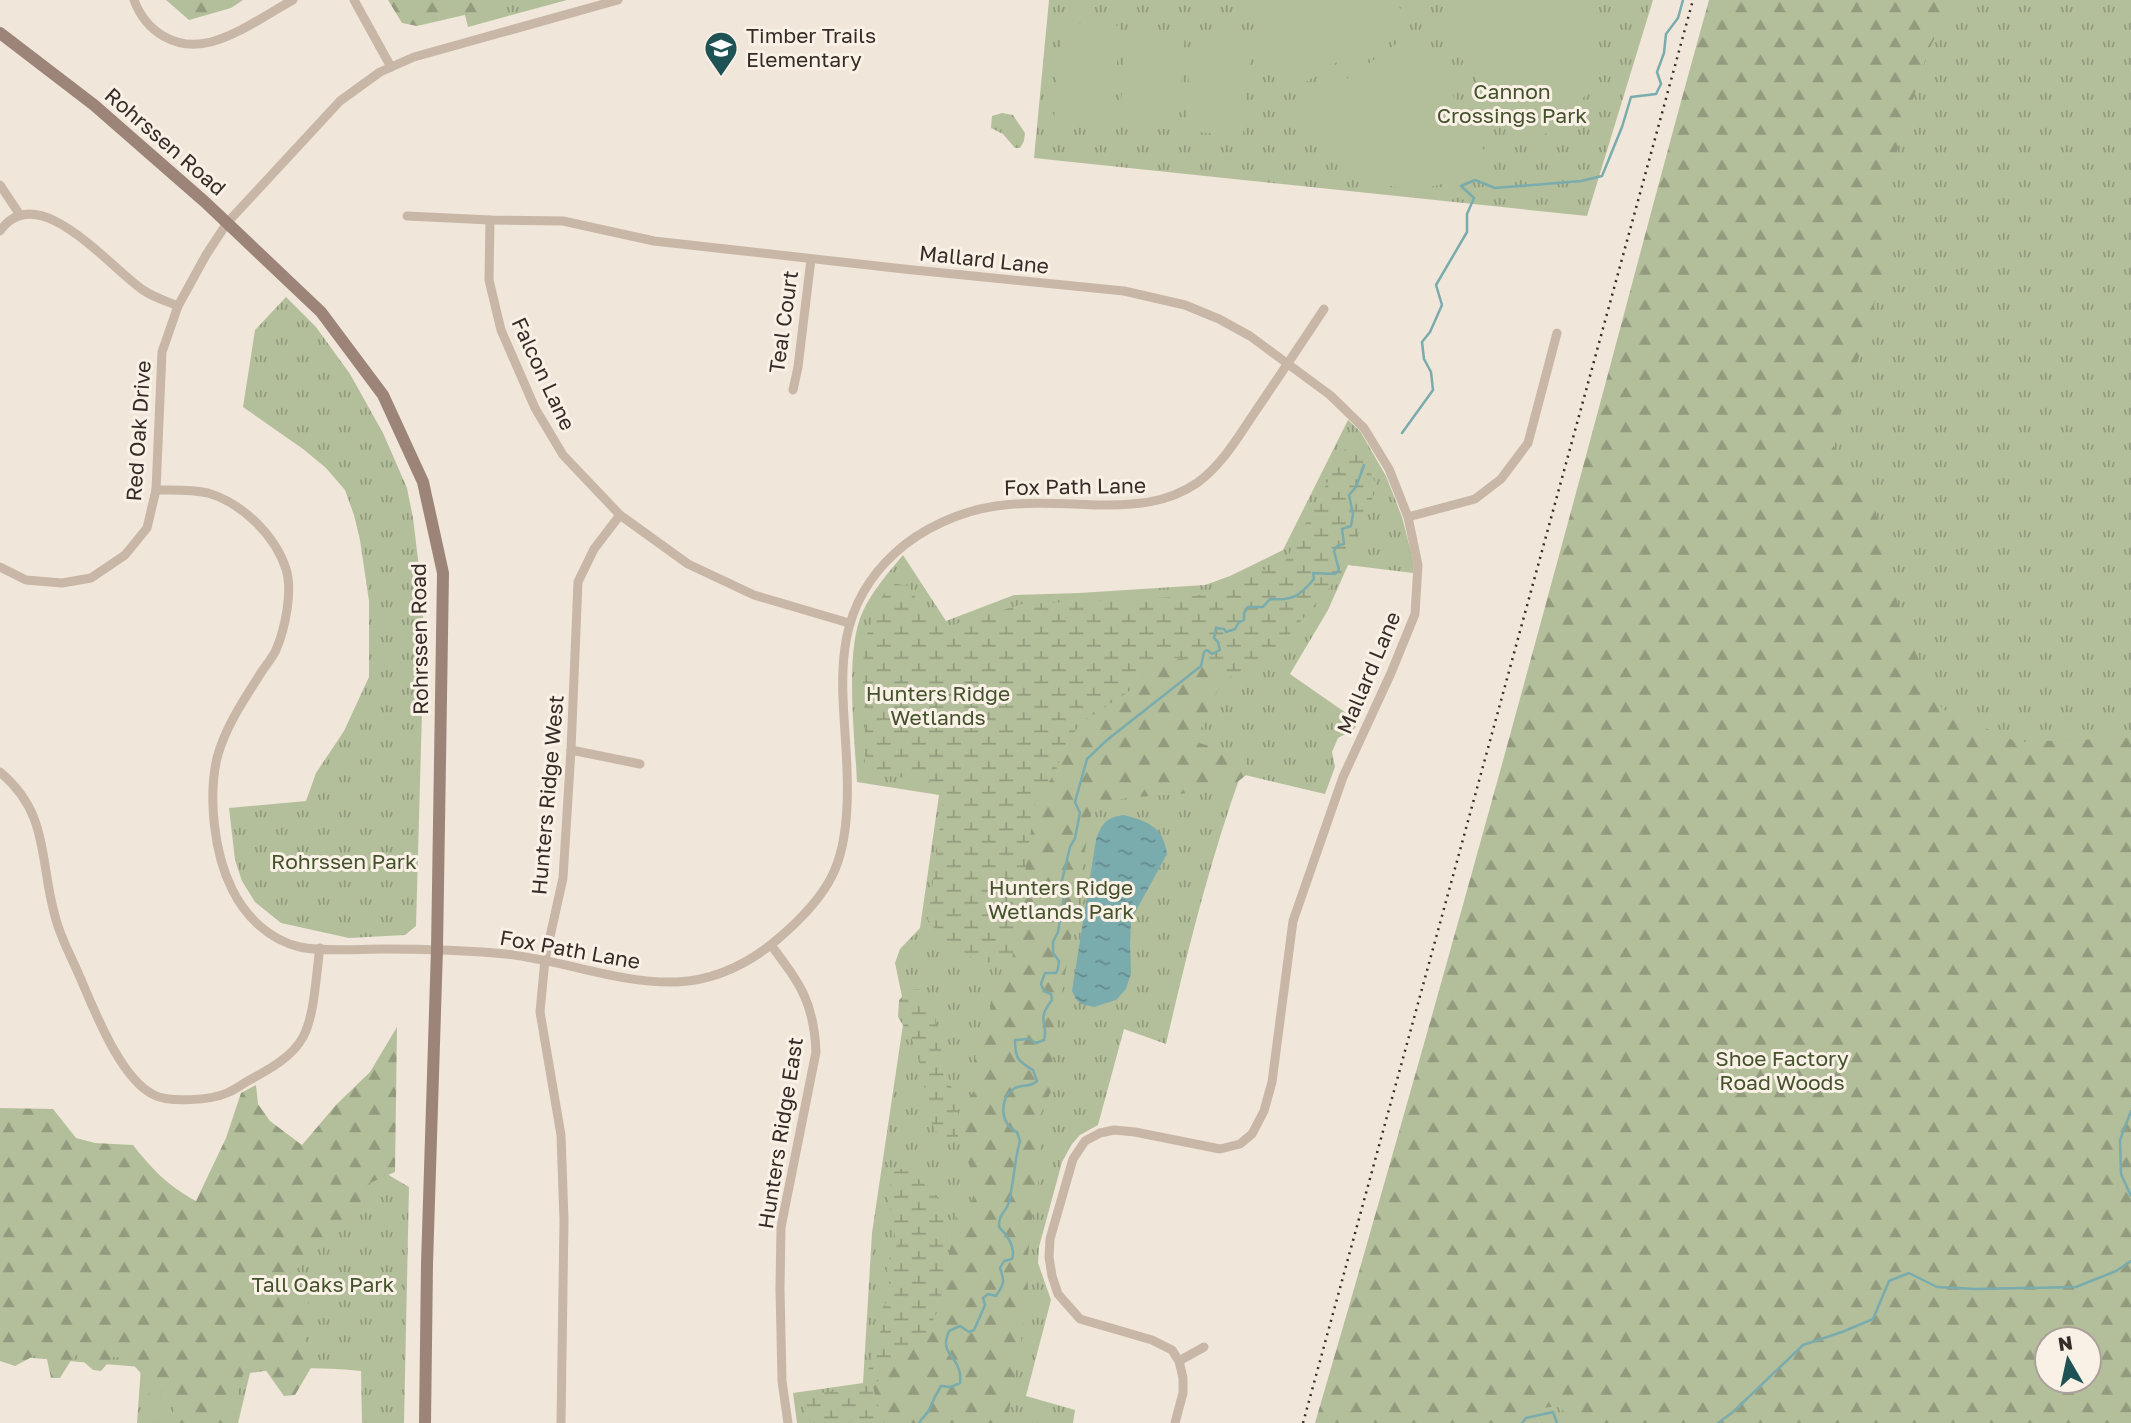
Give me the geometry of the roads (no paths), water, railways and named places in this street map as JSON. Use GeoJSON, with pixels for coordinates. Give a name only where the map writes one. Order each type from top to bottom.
{"type":"FeatureCollection","features":[{"type":"Feature","properties":{"kind":"street"},"geometry":{"type":"LineString","coordinates":[[134,0],[139,14],[151,29],[166,38],[187,43],[209,43],[228,36],[293,0]]}},
{"type":"Feature","properties":{"kind":"street"},"geometry":{"type":"LineString","coordinates":[[354,0],[391,67]]}},
{"type":"Feature","properties":{"kind":"street","name":"Red Oak Drive"},"geometry":{"type":"LineString","coordinates":[[0,567],[26,580],[62,583],[91,578],[125,555],[147,528],[156,490],[162,352],[178,306],[227,223],[340,102],[380,72],[414,57],[618,0]]}},
{"type":"Feature","properties":{"kind":"street","name":"Rohrssen Road"},"geometry":{"type":"LineString","coordinates":[[0,33],[94,105],[227,223],[321,313],[383,395],[423,482],[443,573],[425,1423]]}},
{"type":"Feature","properties":{"kind":"street"},"geometry":{"type":"LineString","coordinates":[[0,185],[20,215]]}},
{"type":"Feature","properties":{"kind":"street"},"geometry":{"type":"LineString","coordinates":[[0,231],[8,220],[20,215],[33,213],[48,218],[73,231],[144,291],[178,306]]}},
{"type":"Feature","properties":{"kind":"street","name":"Mallard Lane"},"geometry":{"type":"LineString","coordinates":[[407,216],[563,221],[654,241],[1145,295],[1185,305],[1219,318],[1250,336],[1330,396],[1364,428],[1389,469],[1408,517],[1418,565],[1415,614],[1391,674],[1343,777],[1293,921],[1272,1082],[1264,1111],[1252,1134],[1240,1144],[1220,1149],[1114,1130],[1100,1133],[1085,1141],[1073,1159],[1050,1239],[1049,1257],[1058,1294],[1080,1319],[1152,1340],[1172,1350],[1179,1361]]}},
{"type":"Feature","properties":{"kind":"street","name":"Falcon Lane"},"geometry":{"type":"LineString","coordinates":[[490,220],[489,280],[501,330],[535,408],[563,455],[620,515],[688,564],[754,595],[849,623]]}},
{"type":"Feature","properties":{"kind":"street","name":"Teal Court"},"geometry":{"type":"LineString","coordinates":[[793,390],[811,259]]}},
{"type":"Feature","properties":{"kind":"street","name":"Fox Path Lane"},"geometry":{"type":"LineString","coordinates":[[156,490],[212,494],[238,508],[258,523],[286,568],[289,590],[276,650],[239,706],[218,754],[214,777],[213,811],[218,845],[229,884],[246,914],[272,935],[300,947],[437,949],[545,959],[637,981],[681,982],[713,977],[741,965],[771,945],[813,906],[831,877],[846,828],[848,794],[842,675],[849,623],[864,589],[897,551],[951,519],[995,506],[1156,503],[1194,485],[1220,462],[1324,309]]}},
{"type":"Feature","properties":{"kind":"street"},"geometry":{"type":"LineString","coordinates":[[1408,517],[1475,499],[1500,479],[1528,443],[1558,333]]}},
{"type":"Feature","properties":{"kind":"street","name":"Hunters Ridge West"},"geometry":{"type":"LineString","coordinates":[[561,1423],[564,1220],[561,1135],[540,1012],[545,959],[563,878],[578,582],[594,549],[620,515]]}},
{"type":"Feature","properties":{"kind":"street"},"geometry":{"type":"LineString","coordinates":[[571,750],[640,764]]}},
{"type":"Feature","properties":{"kind":"street"},"geometry":{"type":"LineString","coordinates":[[0,772],[14,783],[35,816],[55,917],[110,1044],[132,1075],[156,1096],[174,1100],[225,1094],[288,1055],[303,1038],[310,1019],[320,948]]}},
{"type":"Feature","properties":{"kind":"street","name":"Hunters Ridge East"},"geometry":{"type":"LineString","coordinates":[[771,945],[805,994],[811,1010],[816,1052],[781,1227],[782,1381],[788,1423]]}},
{"type":"Feature","properties":{"kind":"street"},"geometry":{"type":"LineString","coordinates":[[1175,1423],[1183,1393],[1179,1361],[1204,1347]]}},
{"type":"Feature","properties":{"kind":"water"},"geometry":{"type":"Polygon","coordinates":[[[1124,815],[1140,820],[1158,831],[1167,854],[1131,920],[1131,973],[1126,989],[1116,1000],[1094,1007],[1081,1004],[1072,991],[1096,840],[1106,822],[1124,815]]]}},
{"type":"Feature","properties":{"kind":"waterway"},"geometry":{"type":"LineString","coordinates":[[1402,433],[1433,390],[1422,342],[1430,332],[1442,305],[1436,285],[1467,232],[1467,214],[1474,198],[1461,186],[1475,180],[1495,188],[1581,181],[1602,176],[1631,97],[1656,94],[1661,84],[1657,72],[1664,53],[1666,34],[1678,18],[1683,0]]}},
{"type":"Feature","properties":{"kind":"waterway"},"geometry":{"type":"LineString","coordinates":[[919,1423],[941,1386],[951,1387],[960,1383],[957,1364],[947,1349],[949,1331],[960,1326],[969,1332],[974,1330],[985,1305],[983,1298],[988,1294],[996,1296],[1003,1283],[1000,1268],[1004,1261],[1012,1259],[1012,1246],[999,1227],[999,1222],[1009,1202],[1020,1141],[1017,1132],[1011,1129],[1004,1118],[1004,1104],[1015,1088],[1037,1081],[1033,1070],[1018,1059],[1015,1040],[1029,1039],[1036,1043],[1044,1040],[1043,1017],[1052,1000],[1051,994],[1044,991],[1041,984],[1045,973],[1056,973],[1058,969],[1059,961],[1053,953],[1053,942],[1058,932],[1064,895],[1061,885],[1080,813],[1075,802],[1087,759],[1201,666],[1204,652],[1207,650],[1212,654],[1220,650],[1214,638],[1216,628],[1226,632],[1235,629],[1239,622],[1244,620],[1248,607],[1263,607],[1270,599],[1295,596],[1314,579],[1313,573],[1335,574],[1339,570],[1334,551],[1337,546],[1344,544],[1342,529],[1351,526],[1353,514],[1349,495],[1356,487],[1364,465]]}},
{"type":"Feature","properties":{"kind":"waterway"},"geometry":{"type":"LineString","coordinates":[[2131,1111],[2120,1140],[2121,1174],[2131,1196]]}},
{"type":"Feature","properties":{"kind":"waterway"},"geometry":{"type":"LineString","coordinates":[[1718,1423],[1803,1345],[1873,1319],[1889,1281],[1909,1273],[1937,1287],[2076,1287],[2116,1271],[2131,1261]]}},
{"type":"Feature","properties":{"kind":"waterway"},"geometry":{"type":"LineString","coordinates":[[1522,1423],[1526,1418],[1553,1412],[1557,1423]]}},
{"type":"Feature","properties":{"kind":"railway"},"geometry":{"type":"LineString","coordinates":[[1303,1423],[1693,0]]}},
{"type":"Feature","properties":{"kind":"place","name":"Timber Trails Elementary"},"geometry":{"type":"Point","coordinates":[721,78]}},
{"type":"Feature","properties":{"kind":"park label","name":"Cannon Crossings Park"},"geometry":{"type":"Point","coordinates":[1512,104]}},
{"type":"Feature","properties":{"kind":"park label","name":"Hunters Ridge Wetlands"},"geometry":{"type":"Point","coordinates":[938,706]}},
{"type":"Feature","properties":{"kind":"park label","name":"Rohrssen Park"},"geometry":{"type":"Point","coordinates":[344,862]}},
{"type":"Feature","properties":{"kind":"park label","name":"Hunters Ridge Wetlands Park"},"geometry":{"type":"Point","coordinates":[1061,900]}},
{"type":"Feature","properties":{"kind":"park label","name":"Shoe Factory Road Woods"},"geometry":{"type":"Point","coordinates":[1782,1071]}},
{"type":"Feature","properties":{"kind":"park label","name":"Tall Oaks Park"},"geometry":{"type":"Point","coordinates":[323,1285]}}]}
